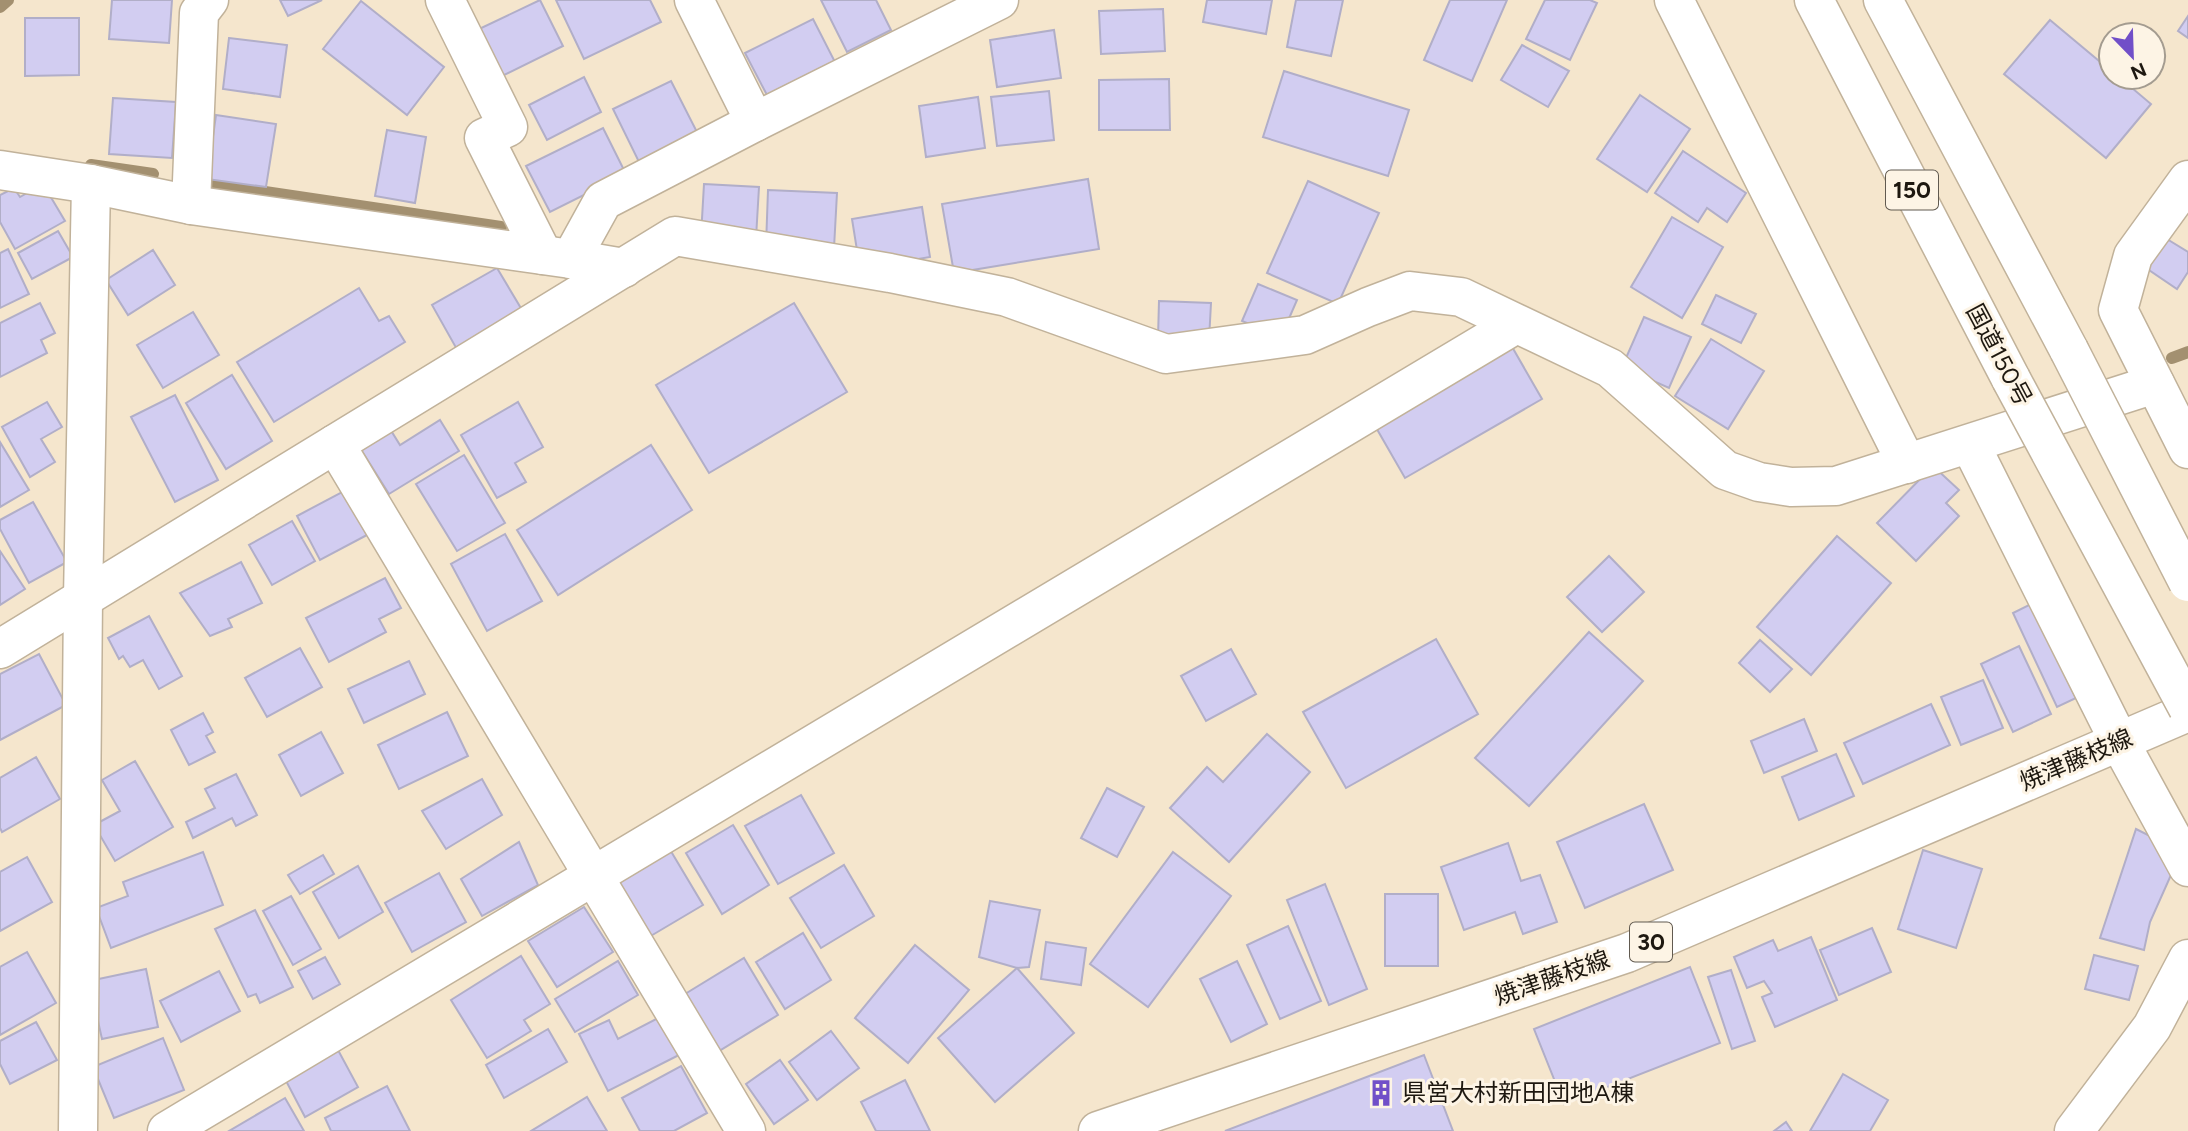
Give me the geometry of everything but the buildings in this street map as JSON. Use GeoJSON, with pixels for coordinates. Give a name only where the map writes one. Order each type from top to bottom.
{"type":"FeatureCollection","features":[{"type":"Feature","properties":{"kind":"main road"},"geometry":{"type":"LineString","coordinates":[[191,205],[199,13],[209,0]]}},
{"type":"Feature","properties":{"kind":"main road"},"geometry":{"type":"LineString","coordinates":[[445,0],[508,127],[484,138],[557,257]]}},
{"type":"Feature","properties":{"kind":"main road"},"geometry":{"type":"LineString","coordinates":[[694,0],[755,122]]}},
{"type":"Feature","properties":{"kind":"main road"},"geometry":{"type":"LineString","coordinates":[[557,257],[603,201],[999,0]]}},
{"type":"Feature","properties":{"kind":"main road"},"geometry":{"type":"LineString","coordinates":[[1674,0],[1907,464]]}},
{"type":"Feature","properties":{"kind":"main road","name":"国道150号"},"geometry":{"type":"LineString","coordinates":[[1814,0],[2011,379],[2188,710]]}},
{"type":"Feature","properties":{"kind":"main road","name":"150"},"geometry":{"type":"LineString","coordinates":[[1883,0],[2069,350],[2188,582]]}},
{"type":"Feature","properties":{"kind":"main road"},"geometry":{"type":"LineString","coordinates":[[0,170],[91,184],[191,205],[624,268]]}},
{"type":"Feature","properties":{"kind":"main road"},"geometry":{"type":"LineString","coordinates":[[2188,180],[2133,256],[2118,310],[2188,450]]}},
{"type":"Feature","properties":{"kind":"main road"},"geometry":{"type":"LineString","coordinates":[[78,1131],[83,598],[91,184]]}},
{"type":"Feature","properties":{"kind":"main road"},"geometry":{"type":"LineString","coordinates":[[0,649],[675,236],[890,272],[1007,297],[1166,354],[1305,335],[1410,291],[1461,298],[1610,368],[1725,470],[1759,482],[1791,487],[1836,486],[2155,384]]}},
{"type":"Feature","properties":{"kind":"main road"},"geometry":{"type":"LineString","coordinates":[[167,1131],[1516,324]]}},
{"type":"Feature","properties":{"kind":"main road"},"geometry":{"type":"LineString","coordinates":[[335,444],[746,1131]]}},
{"type":"Feature","properties":{"kind":"main road"},"geometry":{"type":"LineString","coordinates":[[1970,444],[2119,741],[2188,867]]}},
{"type":"Feature","properties":{"kind":"main road","name":"焼津藤枝線"},"geometry":{"type":"LineString","coordinates":[[1098,1131],[1627,953],[2188,710]]}},
{"type":"Feature","properties":{"kind":"main road"},"geometry":{"type":"LineString","coordinates":[[2074,1131],[2152,1027],[2188,959]]}},
{"type":"Feature","properties":{"kind":"waterway"},"geometry":{"type":"LineString","coordinates":[[0,7],[8,0]]}},
{"type":"Feature","properties":{"kind":"waterway"},"geometry":{"type":"LineString","coordinates":[[91,165],[153,174]]}},
{"type":"Feature","properties":{"kind":"waterway"},"geometry":{"type":"LineString","coordinates":[[212,184],[501,227]]}},
{"type":"Feature","properties":{"kind":"waterway"},"geometry":{"type":"LineString","coordinates":[[2172,358],[2188,352]]}},
{"type":"Feature","properties":{"kind":"place","name":"県営大村新田団地A棟"},"geometry":{"type":"Point","coordinates":[1381,1093]}}]}
